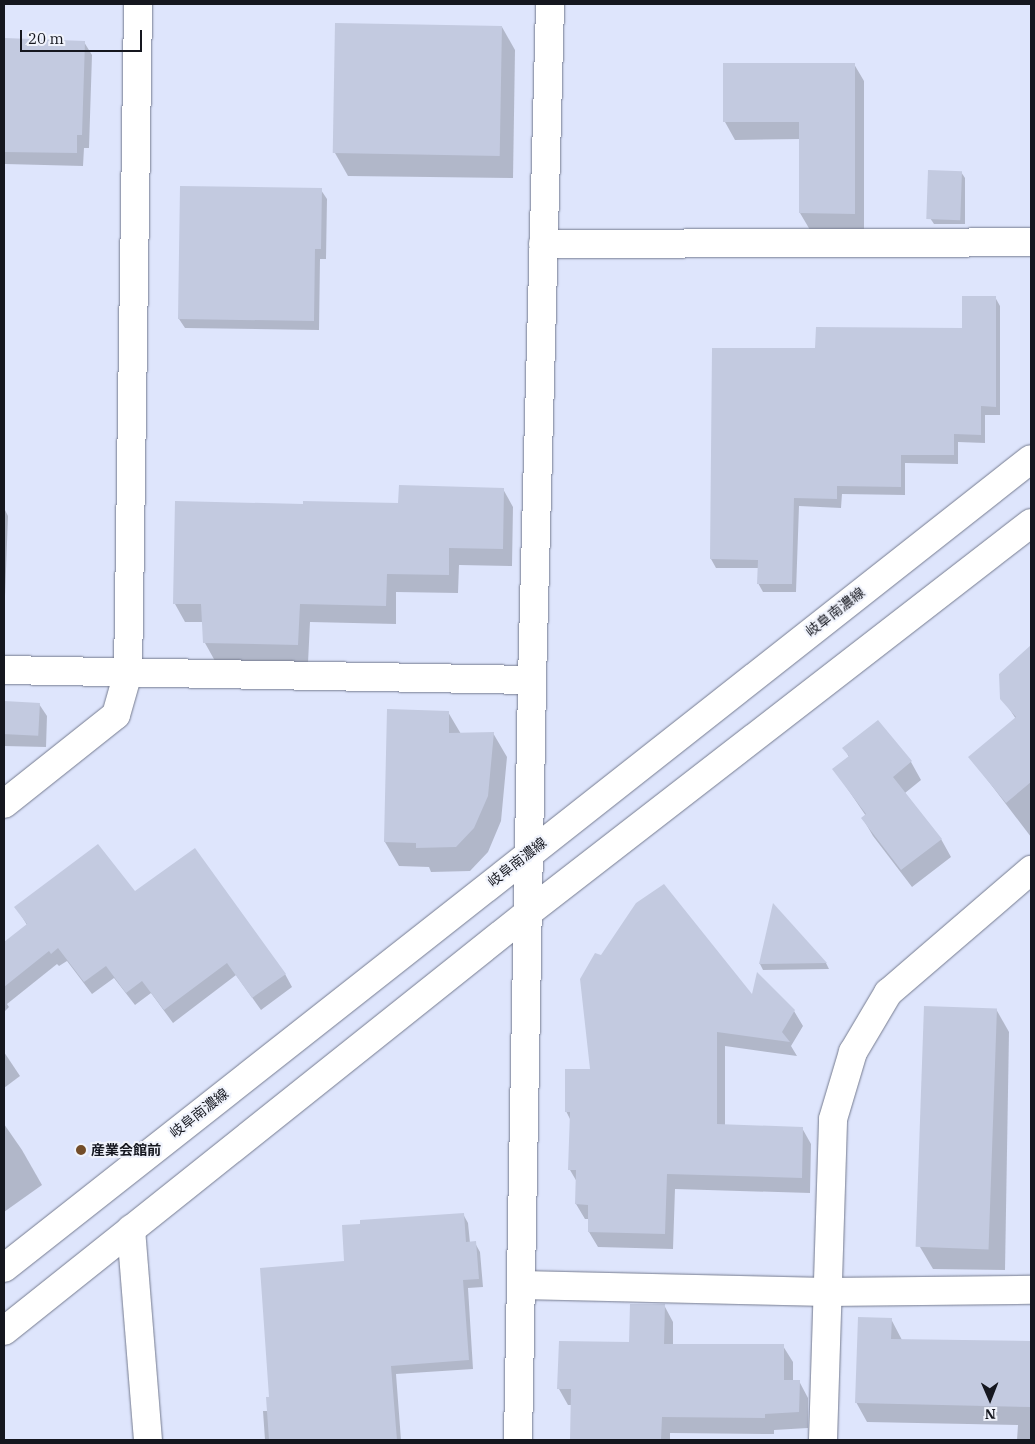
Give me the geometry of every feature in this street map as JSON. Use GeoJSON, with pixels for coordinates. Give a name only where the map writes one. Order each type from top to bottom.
{"type":"FeatureCollection","features":[{"type":"Feature","properties":{"kind":"street"},"geometry":{"type":"LineString","coordinates":[[4,804],[116,716],[128,673],[138,4]]}},
{"type":"Feature","properties":{"kind":"street"},"geometry":{"type":"LineString","coordinates":[[518,1440],[531,851],[532,680],[550,4]]}},
{"type":"Feature","properties":{"kind":"street"},"geometry":{"type":"LineString","coordinates":[[543,244],[1031,242]]}},
{"type":"Feature","properties":{"kind":"street","name":"岐阜南濃線"},"geometry":{"type":"LineString","coordinates":[[4,1268],[1031,459]]}},
{"type":"Feature","properties":{"kind":"street"},"geometry":{"type":"LineString","coordinates":[[4,1331],[529,912],[1031,526]]}},
{"type":"Feature","properties":{"kind":"street"},"geometry":{"type":"LineString","coordinates":[[4,670],[532,680]]}},
{"type":"Feature","properties":{"kind":"street"},"geometry":{"type":"LineString","coordinates":[[823,1440],[834,1119],[853,1052],[888,993],[1031,870]]}},
{"type":"Feature","properties":{"kind":"street"},"geometry":{"type":"LineString","coordinates":[[132,1229],[148,1440]]}},
{"type":"Feature","properties":{"kind":"street"},"geometry":{"type":"LineString","coordinates":[[521,1285],[827,1292],[1031,1290]]}},
{"type":"Feature","properties":{"kind":"building"},"geometry":{"type":"Polygon","coordinates":[[[335,23],[502,26],[500,156],[333,153],[335,23]]]}},
{"type":"Feature","properties":{"kind":"building"},"geometry":{"type":"Polygon","coordinates":[[[4,38],[85,41],[82,135],[77,135],[77,153],[4,152],[4,38]]]}},
{"type":"Feature","properties":{"kind":"building"},"geometry":{"type":"Polygon","coordinates":[[[723,63],[855,63],[855,214],[799,213],[799,122],[723,122],[723,63]]]}},
{"type":"Feature","properties":{"kind":"building"},"geometry":{"type":"Polygon","coordinates":[[[928,170],[962,171],[960,220],[926,219],[928,170]]]}},
{"type":"Feature","properties":{"kind":"building"},"geometry":{"type":"Polygon","coordinates":[[[180,186],[322,188],[321,249],[315,249],[314,321],[178,319],[180,186]]]}},
{"type":"Feature","properties":{"kind":"building"},"geometry":{"type":"Polygon","coordinates":[[[962,296],[996,296],[996,407],[981,406],[981,435],[954,434],[954,455],[901,455],[901,487],[837,486],[837,499],[794,498],[792,584],[757,584],[758,560],[710,559],[712,348],[815,348],[816,327],[962,328],[962,296]]]}},
{"type":"Feature","properties":{"kind":"building"},"geometry":{"type":"Polygon","coordinates":[[[399,485],[504,488],[503,549],[449,548],[449,575],[387,574],[386,606],[300,604],[298,645],[203,643],[201,604],[173,604],[175,501],[303,504],[303,501],[398,503],[399,485]]]}},
{"type":"Feature","properties":{"kind":"building"},"geometry":{"type":"Polygon","coordinates":[[[1031,645],[1031,782],[1006,803],[968,757],[1016,717],[1000,699],[999,674],[1031,645]]]}},
{"type":"Feature","properties":{"kind":"building"},"geometry":{"type":"Polygon","coordinates":[[[4,701],[40,703],[38,736],[4,734],[4,701]]]}},
{"type":"Feature","properties":{"kind":"building"},"geometry":{"type":"Polygon","coordinates":[[[387,709],[449,711],[449,733],[494,732],[488,796],[474,828],[456,847],[416,848],[416,843],[384,842],[387,709]]]}},
{"type":"Feature","properties":{"kind":"building"},"geometry":{"type":"Polygon","coordinates":[[[878,720],[912,761],[893,777],[942,839],[901,870],[861,818],[866,814],[832,769],[849,756],[842,748],[878,720]]]}},
{"type":"Feature","properties":{"kind":"building"},"geometry":{"type":"Polygon","coordinates":[[[98,844],[135,891],[195,848],[286,974],[252,998],[227,963],[164,1010],[142,981],[126,993],[106,966],[84,982],[58,948],[51,954],[49,951],[4,987],[4,942],[27,924],[14,907],[98,844]]]}},
{"type":"Feature","properties":{"kind":"building"},"geometry":{"type":"Polygon","coordinates":[[[664,884],[752,994],[757,972],[795,1010],[782,1032],[790,1042],[717,1032],[717,1124],[803,1127],[802,1178],[667,1174],[665,1234],[588,1232],[588,1205],[575,1204],[576,1170],[568,1170],[570,1112],[565,1112],[565,1069],[590,1069],[580,979],[595,953],[601,955],[636,903],[664,884]]]}},
{"type":"Feature","properties":{"kind":"building"},"geometry":{"type":"Polygon","coordinates":[[[773,903],[827,963],[759,964],[773,903]]]}},
{"type":"Feature","properties":{"kind":"building"},"geometry":{"type":"Polygon","coordinates":[[[924,1006],[997,1009],[989,1249],[916,1247],[924,1006]]]}},
{"type":"Feature","properties":{"kind":"building"},"geometry":{"type":"Polygon","coordinates":[[[464,1213],[466,1242],[476,1241],[479,1279],[463,1280],[469,1360],[391,1366],[397,1440],[269,1440],[266,1397],[269,1397],[260,1268],[344,1261],[342,1225],[360,1224],[360,1220],[464,1213]]]}},
{"type":"Feature","properties":{"kind":"building"},"geometry":{"type":"Polygon","coordinates":[[[630,1304],[665,1304],[664,1344],[784,1344],[784,1380],[800,1380],[799,1412],[765,1414],[765,1418],[662,1417],[661,1440],[570,1440],[571,1389],[557,1389],[559,1341],[629,1342],[630,1304]]]}},
{"type":"Feature","properties":{"kind":"building"},"geometry":{"type":"Polygon","coordinates":[[[858,1317],[892,1318],[891,1339],[1031,1341],[1031,1407],[855,1403],[858,1317]]]}},
{"type":"Feature","properties":{"kind":"place","name":"産業会館前"},"geometry":{"type":"Point","coordinates":[81,1150]}}]}
